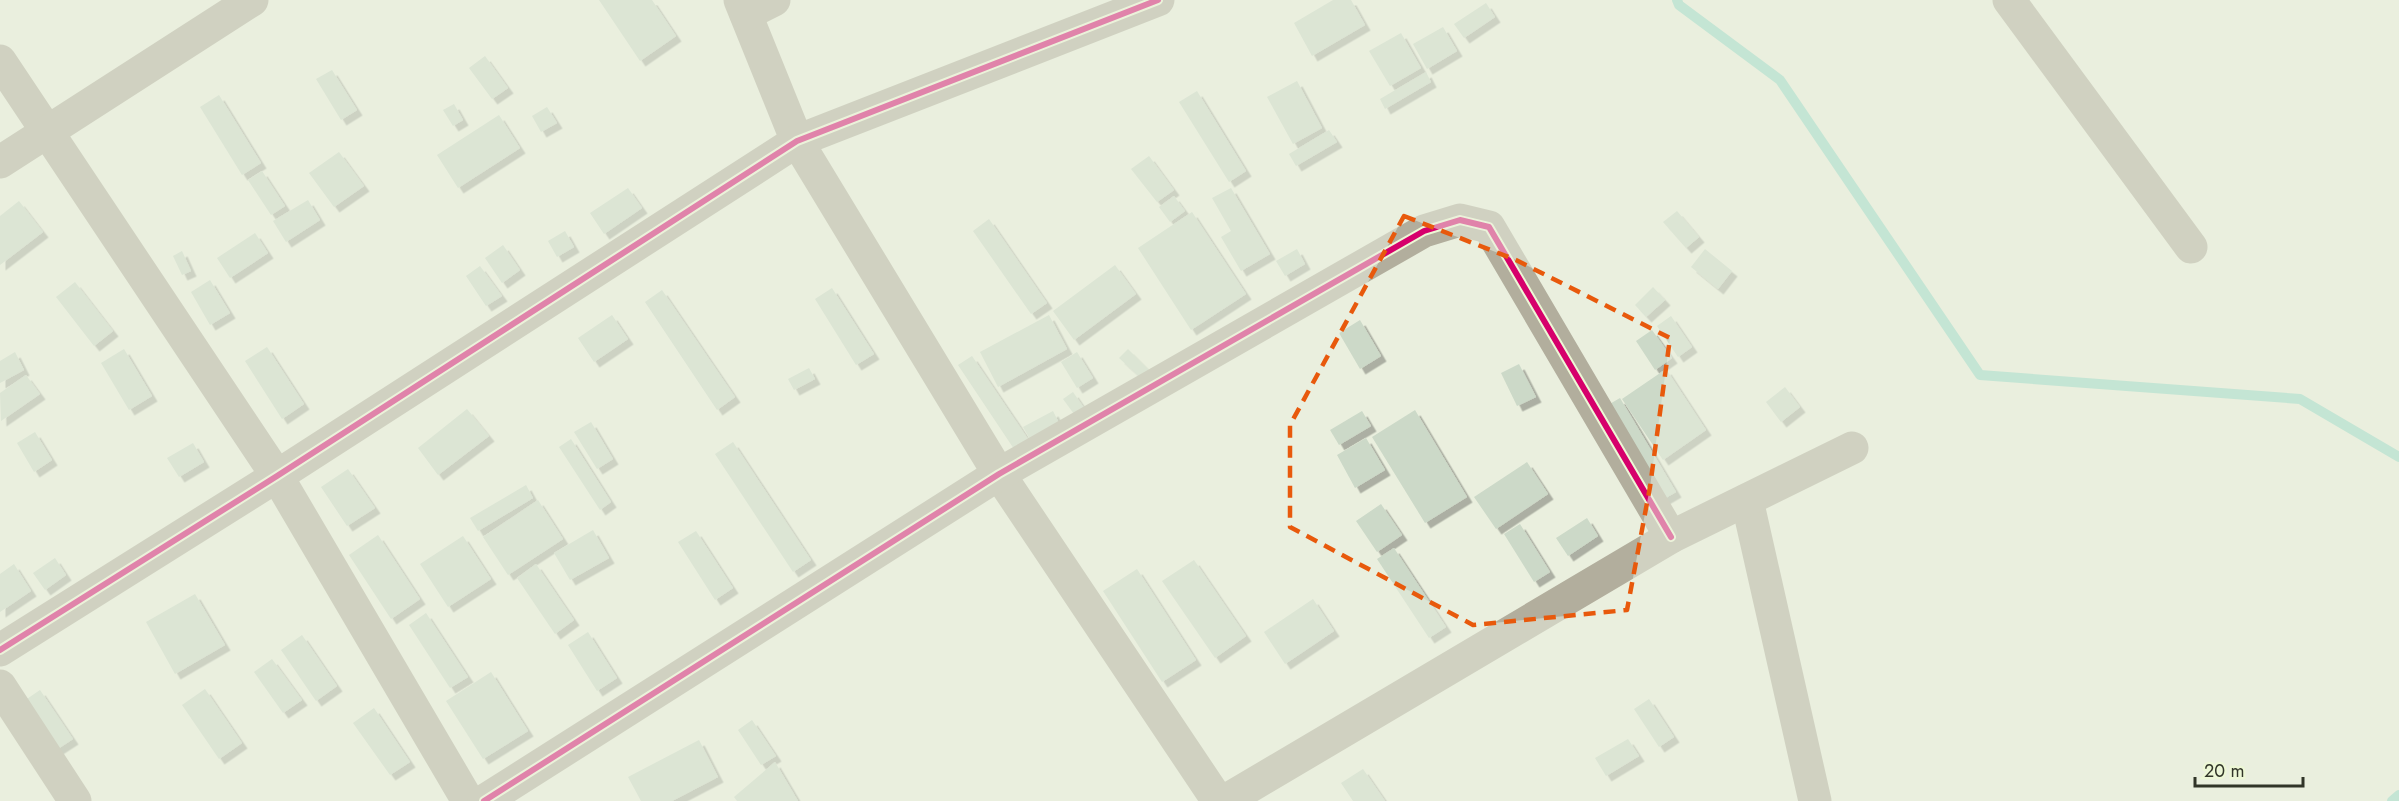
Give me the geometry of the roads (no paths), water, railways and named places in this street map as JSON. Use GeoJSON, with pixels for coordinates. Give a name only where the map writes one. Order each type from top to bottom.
{"type":"FeatureCollection","features":[{"type":"Feature","properties":{"kind":"street"},"geometry":{"type":"LineString","coordinates":[[0,162],[252,0]]}},
{"type":"Feature","properties":{"kind":"street"},"geometry":{"type":"LineString","coordinates":[[0,650],[277,476],[797,141],[1158,0]]}},
{"type":"Feature","properties":{"kind":"street"},"geometry":{"type":"LineString","coordinates":[[2009,0],[2191,247]]}},
{"type":"Feature","properties":{"kind":"street"},"geometry":{"type":"LineString","coordinates":[[754,5],[797,141],[999,474],[1218,801]]}},
{"type":"Feature","properties":{"kind":"street"},"geometry":{"type":"LineString","coordinates":[[0,61],[277,476],[468,801]]}},
{"type":"Feature","properties":{"kind":"street"},"geometry":{"type":"LineString","coordinates":[[484,801],[999,474],[1424,231],[1460,220],[1489,227],[1671,537]]}},
{"type":"Feature","properties":{"kind":"street"},"geometry":{"type":"LineString","coordinates":[[1225,801],[1671,537],[1852,448]]}},
{"type":"Feature","properties":{"kind":"street"},"geometry":{"type":"LineString","coordinates":[[1747,500],[1815,801]]}},
{"type":"Feature","properties":{"kind":"street"},"geometry":{"type":"LineString","coordinates":[[0,686],[75,801]]}},
{"type":"Feature","properties":{"kind":"waterway"},"geometry":{"type":"LineString","coordinates":[[1677,0],[1679,5],[1780,80],[1980,375],[2300,399],[2399,457]]}},
{"type":"Feature","properties":{"kind":"waterway"},"geometry":{"type":"LineString","coordinates":[[2392,801],[2399,795]]}}]}
